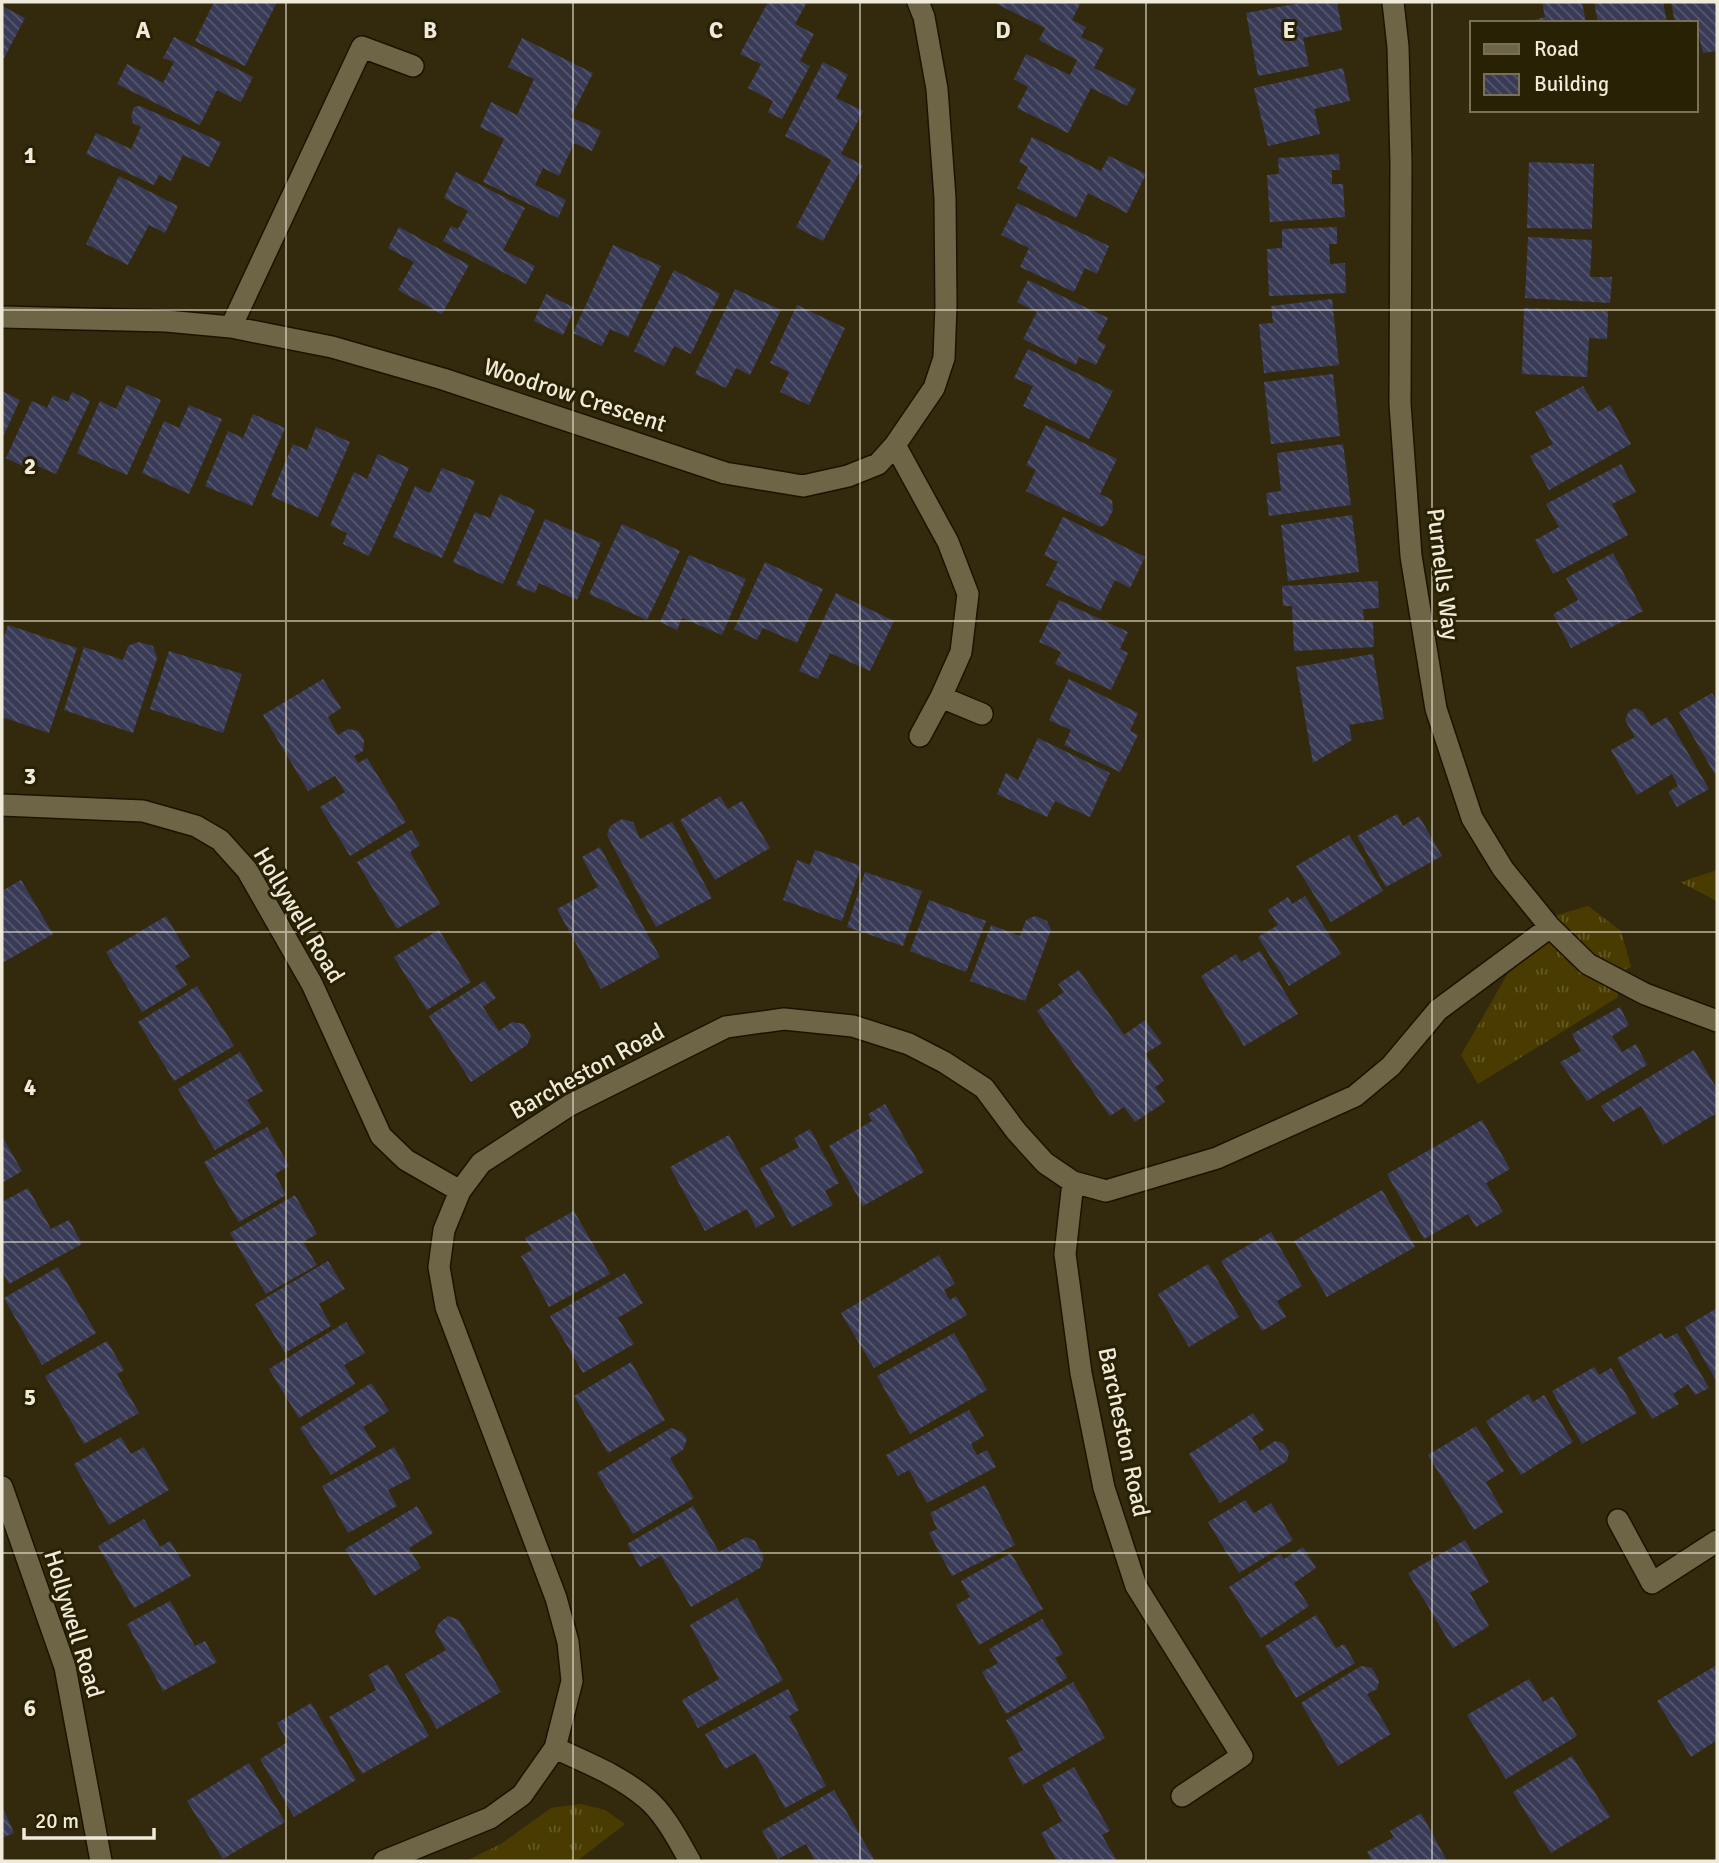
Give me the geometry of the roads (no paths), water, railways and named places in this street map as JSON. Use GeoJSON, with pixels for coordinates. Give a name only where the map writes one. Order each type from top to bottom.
{"type":"FeatureCollection","features":[{"type":"Feature","properties":{"kind":"street","name":"Woodrow Crescent"},"geometry":{"type":"LineString","coordinates":[[2,317],[166,321],[231,327],[332,347],[443,379],[725,473],[803,486],[848,476],[877,464],[894,444],[934,388],[944,358],[945,198],[937,89],[924,17],[918,2]]}},
{"type":"Feature","properties":{"kind":"street","name":"Purnells Way"},"geometry":{"type":"LineString","coordinates":[[1393,2],[1398,47],[1401,163],[1400,404],[1411,556],[1436,709],[1472,818],[1503,869],[1550,928],[1588,964],[1645,995],[1717,1021]]}},
{"type":"Feature","properties":{"kind":"street"},"geometry":{"type":"LineString","coordinates":[[231,327],[362,47],[413,66]]}},
{"type":"Feature","properties":{"kind":"street"},"geometry":{"type":"LineString","coordinates":[[894,444],[948,542],[968,594],[961,652],[920,736]]}},
{"type":"Feature","properties":{"kind":"street"},"geometry":{"type":"LineString","coordinates":[[941,697],[982,714]]}},
{"type":"Feature","properties":{"kind":"street","name":"Hollywell Road"},"geometry":{"type":"LineString","coordinates":[[2,805],[143,811],[196,826],[220,841],[247,870],[312,984],[381,1136],[406,1160],[460,1191]]}},
{"type":"Feature","properties":{"kind":"street","name":"Barcheston Road"},"geometry":{"type":"LineString","coordinates":[[384,1861],[489,1818],[522,1795],[555,1748],[572,1681],[568,1642],[556,1598],[446,1307],[439,1267],[444,1230],[460,1191],[481,1163],[570,1105],[726,1027],[784,1019],[853,1026],[908,1044],[944,1062],[984,1088],[1016,1131],[1045,1163],[1073,1182],[1106,1191],[1217,1158],[1355,1096],[1391,1066],[1438,1010],[1550,928]]}},
{"type":"Feature","properties":{"kind":"street","name":"Barcheston Road"},"geometry":{"type":"LineString","coordinates":[[1073,1182],[1065,1254],[1081,1373],[1104,1488],[1136,1586],[1242,1756],[1182,1796]]}},
{"type":"Feature","properties":{"kind":"street","name":"Hollywell Road"},"geometry":{"type":"LineString","coordinates":[[2,1487],[65,1667],[101,1861]]}},
{"type":"Feature","properties":{"kind":"street"},"geometry":{"type":"LineString","coordinates":[[1618,1520],[1652,1583],[1717,1541]]}},
{"type":"Feature","properties":{"kind":"street"},"geometry":{"type":"LineString","coordinates":[[555,1748],[614,1775],[648,1800],[690,1861]]}}]}
